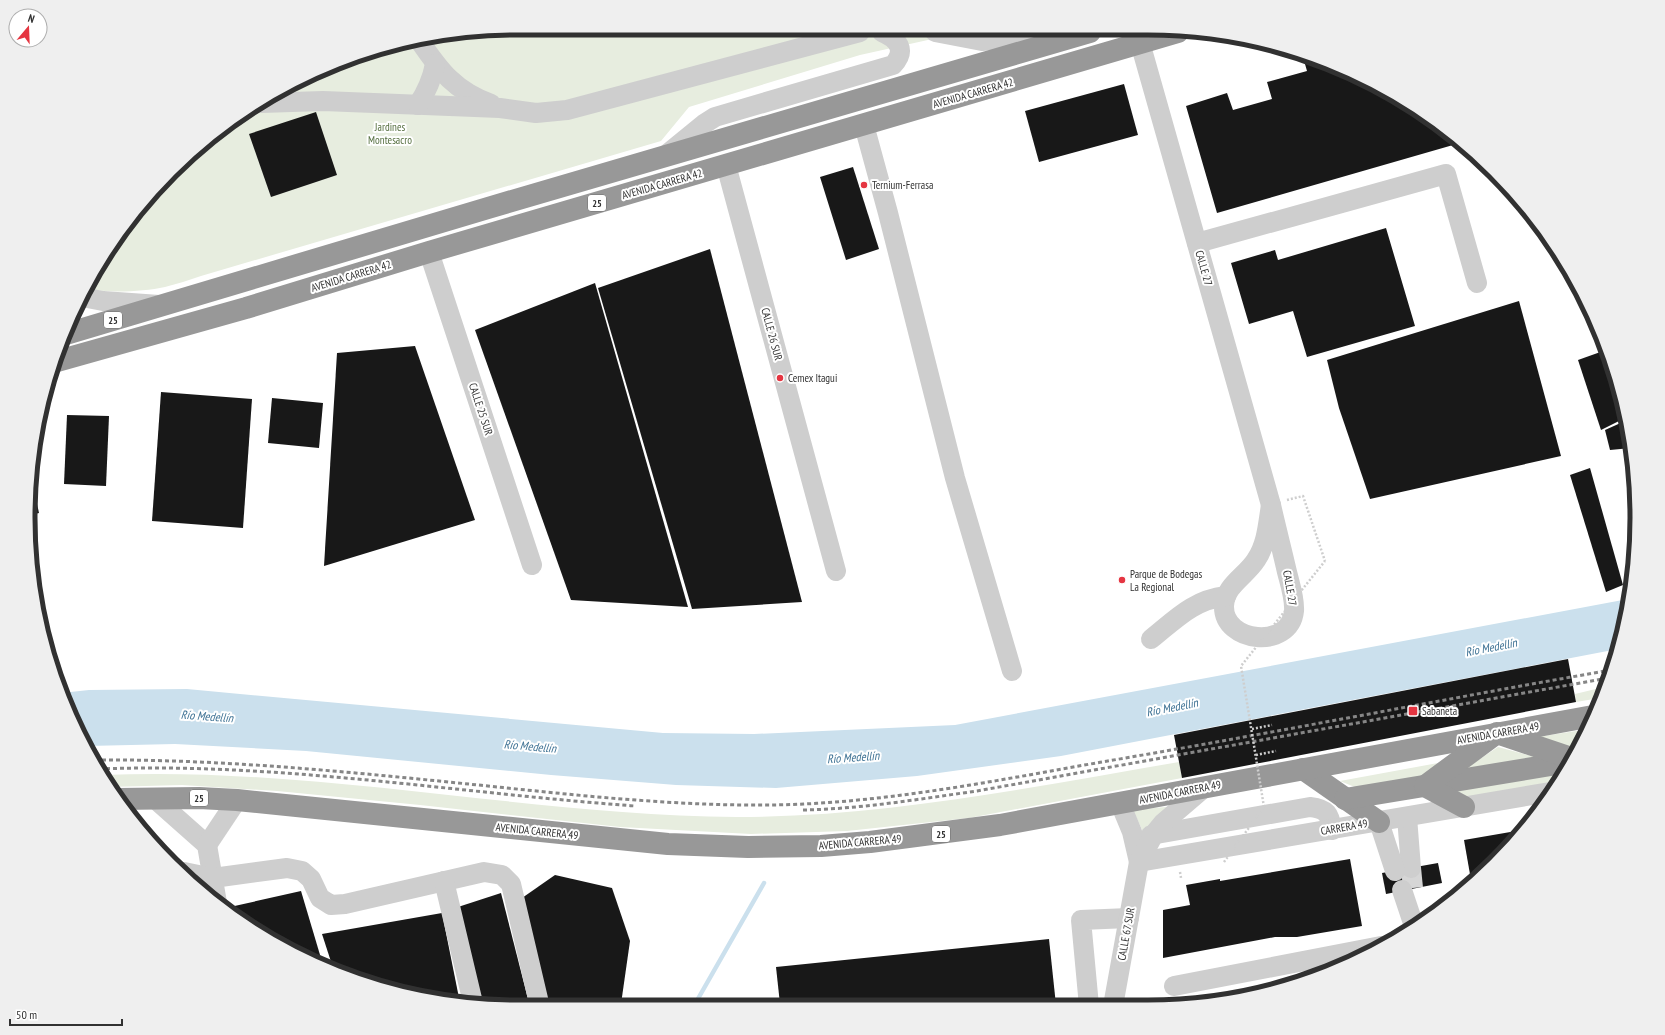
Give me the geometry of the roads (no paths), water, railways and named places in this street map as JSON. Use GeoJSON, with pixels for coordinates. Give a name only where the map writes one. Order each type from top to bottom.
{"type":"FeatureCollection","features":[{"type":"Feature","properties":{"kind":"highway","name":"25"},"geometry":{"type":"LineString","coordinates":[[72,332],[488,208],[1082,35]]}},
{"type":"Feature","properties":{"kind":"highway","name":"AVENIDA CARRERA 42"},"geometry":{"type":"LineString","coordinates":[[62,360],[246,308],[429,252],[864,124],[1139,38],[1157,35]]}},
{"type":"Feature","properties":{"kind":"highway"},"geometry":{"type":"LineString","coordinates":[[488,208],[574,210]]}},
{"type":"Feature","properties":{"kind":"highway","name":"AVENIDA CARRERA 49"},"geometry":{"type":"LineString","coordinates":[[125,798],[237,800],[668,844],[748,847],[822,846],[936,835],[1000,825],[1586,717]]}},
{"type":"Feature","properties":{"kind":"highway"},"geometry":{"type":"LineString","coordinates":[[1425,786],[1498,733],[1566,756]]}},
{"type":"Feature","properties":{"kind":"highway"},"geometry":{"type":"LineString","coordinates":[[1345,799],[1563,763]]}},
{"type":"Feature","properties":{"kind":"highway"},"geometry":{"type":"LineString","coordinates":[[1303,769],[1379,822]]}},
{"type":"Feature","properties":{"kind":"highway"},"geometry":{"type":"LineString","coordinates":[[1425,786],[1464,807]]}},
{"type":"Feature","properties":{"kind":"street"},"geometry":{"type":"LineString","coordinates":[[272,103],[323,101],[500,108],[536,113],[567,110],[849,35]]}},
{"type":"Feature","properties":{"kind":"street"},"geometry":{"type":"LineString","coordinates":[[665,156],[704,124],[715,117],[894,65],[899,58],[900,48],[897,40],[888,35]]}},
{"type":"Feature","properties":{"kind":"street"},"geometry":{"type":"LineString","coordinates":[[951,35],[982,41],[1003,39],[1017,35]]}},
{"type":"Feature","properties":{"kind":"street","name":"CALLE 27"},"geometry":{"type":"LineString","coordinates":[[1139,38],[1271,504],[1292,589],[1294,611],[1290,623],[1281,633],[1264,637],[1252,636],[1235,629],[1226,617],[1224,606],[1226,596],[1232,585],[1245,574],[1257,560],[1263,546],[1271,504]]}},
{"type":"Feature","properties":{"kind":"street"},"geometry":{"type":"LineString","coordinates":[[422,44],[435,64],[452,83],[474,98],[500,108]]}},
{"type":"Feature","properties":{"kind":"street"},"geometry":{"type":"LineString","coordinates":[[418,105],[427,92],[435,64]]}},
{"type":"Feature","properties":{"kind":"street"},"geometry":{"type":"LineString","coordinates":[[864,124],[955,478],[1012,672]]}},
{"type":"Feature","properties":{"kind":"street","name":"CALLE 26 SUR"},"geometry":{"type":"LineString","coordinates":[[726,165],[836,571]]}},
{"type":"Feature","properties":{"kind":"street"},"geometry":{"type":"LineString","coordinates":[[1197,243],[1446,174],[1477,284]]}},
{"type":"Feature","properties":{"kind":"street","name":"CALLE 25 SUR"},"geometry":{"type":"LineString","coordinates":[[429,252],[532,565]]}},
{"type":"Feature","properties":{"kind":"street"},"geometry":{"type":"LineString","coordinates":[[88,298],[103,301],[161,306]]}},
{"type":"Feature","properties":{"kind":"street"},"geometry":{"type":"LineString","coordinates":[[1151,639],[1192,606],[1213,598],[1226,596]]}},
{"type":"Feature","properties":{"kind":"street","name":"CALLE 67 SUR"},"geometry":{"type":"LineString","coordinates":[[1137,853],[1174,813],[1205,787]]}},
{"type":"Feature","properties":{"kind":"street","name":"CARRERA 49"},"geometry":{"type":"LineString","coordinates":[[1137,853],[1332,830],[1544,793]]}},
{"type":"Feature","properties":{"kind":"street"},"geometry":{"type":"LineString","coordinates":[[154,798],[207,845],[215,893]]}},
{"type":"Feature","properties":{"kind":"street"},"geometry":{"type":"LineString","coordinates":[[207,845],[237,800]]}},
{"type":"Feature","properties":{"kind":"street","name":"CALLE 67 SUR"},"geometry":{"type":"LineString","coordinates":[[1114,999],[1129,918],[1137,853],[1126,815],[1120,803]]}},
{"type":"Feature","properties":{"kind":"street"},"geometry":{"type":"LineString","coordinates":[[1154,834],[1310,807],[1321,808],[1330,817],[1332,830]]}},
{"type":"Feature","properties":{"kind":"street"},"geometry":{"type":"LineString","coordinates":[[1379,822],[1403,869],[1407,817]]}},
{"type":"Feature","properties":{"kind":"street"},"geometry":{"type":"LineString","coordinates":[[192,874],[213,878],[287,868],[302,871],[311,879],[320,898],[331,905],[345,904],[484,872],[502,875],[510,884],[539,1000]]}},
{"type":"Feature","properties":{"kind":"street"},"geometry":{"type":"LineString","coordinates":[[444,881],[472,998]]}},
{"type":"Feature","properties":{"kind":"street"},"geometry":{"type":"LineString","coordinates":[[1413,921],[1408,889],[1416,919]]}},
{"type":"Feature","properties":{"kind":"street"},"geometry":{"type":"LineString","coordinates":[[1114,999],[1088,1000],[1081,920],[1129,918]]}},
{"type":"Feature","properties":{"kind":"street"},"geometry":{"type":"LineString","coordinates":[[1174,986],[1361,950]]}},
{"type":"Feature","properties":{"kind":"water","name":"Río Medellín"},"geometry":{"type":"Polygon","coordinates":[[[1623,600],[1611,650],[1061,756],[917,776],[776,788],[676,785],[551,775],[306,751],[175,744],[93,746],[68,692],[89,690],[187,689],[663,733],[754,734],[955,725],[1623,600]]]}},
{"type":"Feature","properties":{"kind":"waterway"},"geometry":{"type":"LineString","coordinates":[[697,1000],[764,883]]}},
{"type":"Feature","properties":{"kind":"tunnel"},"geometry":{"type":"LineString","coordinates":[[1411,868],[1413,888]]}},
{"type":"Feature","properties":{"kind":"railway"},"geometry":{"type":"LineString","coordinates":[[101,760],[143,760],[286,767],[660,802],[733,805],[810,804],[851,801],[933,791],[1605,671]]}},
{"type":"Feature","properties":{"kind":"railway"},"geometry":{"type":"LineString","coordinates":[[803,810],[868,806],[977,791],[1602,679]]}},
{"type":"Feature","properties":{"kind":"railway"},"geometry":{"type":"LineString","coordinates":[[106,769],[166,768],[300,774],[635,806]]}},
{"type":"Feature","properties":{"kind":"place","name":"Ternium-Ferrasa"},"geometry":{"type":"Point","coordinates":[864,185]}},
{"type":"Feature","properties":{"kind":"place","name":"Cemex Itagui"},"geometry":{"type":"Point","coordinates":[780,378]}},
{"type":"Feature","properties":{"kind":"place","name":"Parque de Bodegas La Regional"},"geometry":{"type":"Point","coordinates":[1122,580]}},
{"type":"Feature","properties":{"kind":"place","name":"Sabaneta"},"geometry":{"type":"Point","coordinates":[1413,711]}},
{"type":"Feature","properties":{"kind":"park label","name":"Jardines Montesacro"},"geometry":{"type":"Point","coordinates":[390,133]}}]}
